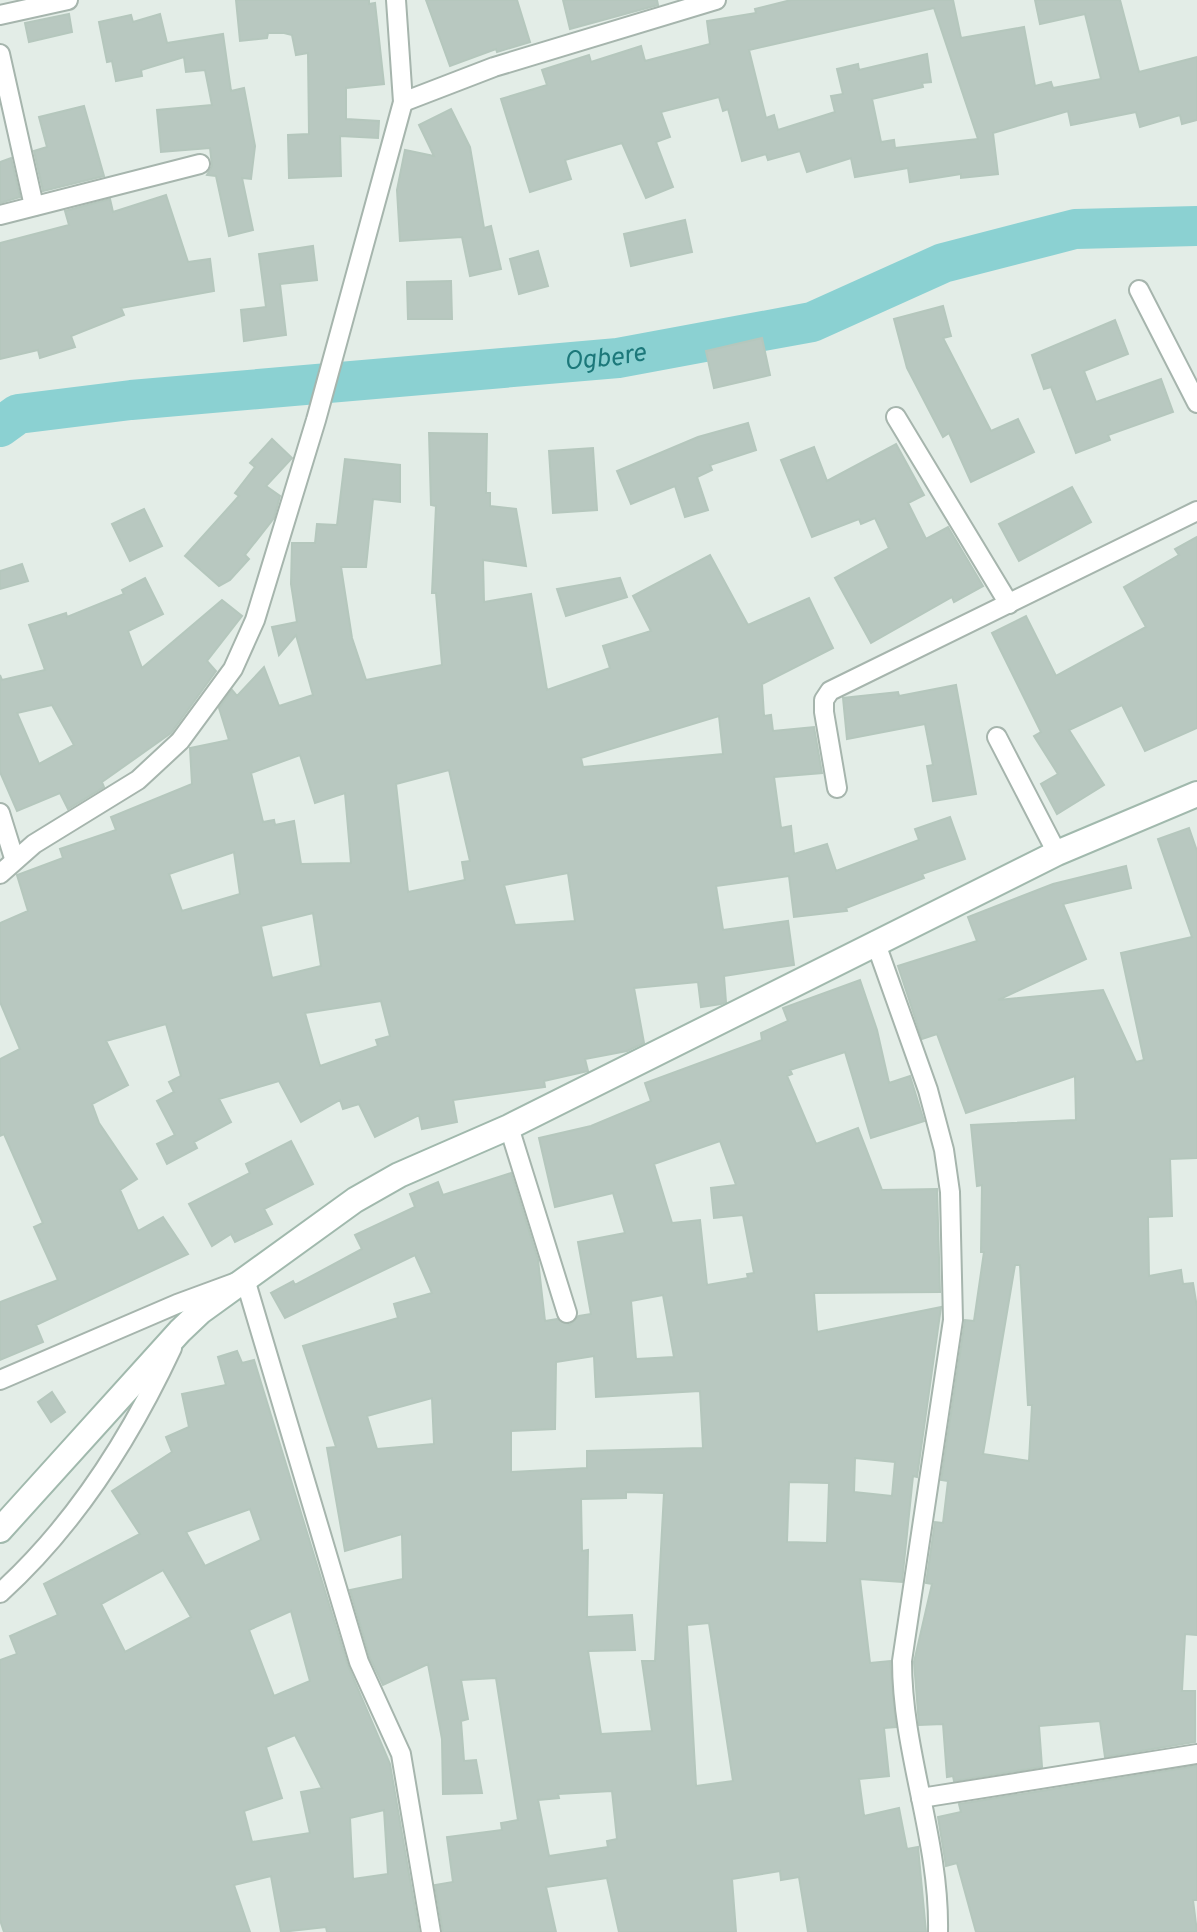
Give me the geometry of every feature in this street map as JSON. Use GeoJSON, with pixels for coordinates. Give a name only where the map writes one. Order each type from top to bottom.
{"type":"FeatureCollection","features":[{"type":"Feature","properties":{"kind":"main road"},"geometry":{"type":"LineString","coordinates":[[0,1530],[180,1331],[245,1279],[366,1194],[399,1175],[509,1127],[875,941],[1057,853],[1197,794]]}},
{"type":"Feature","properties":{"kind":"street"},"geometry":{"type":"LineString","coordinates":[[0,15],[68,0]]}},
{"type":"Feature","properties":{"kind":"street"},"geometry":{"type":"LineString","coordinates":[[0,874],[14,858],[138,780],[180,741],[233,669],[255,620],[316,420],[403,102],[396,0]]}},
{"type":"Feature","properties":{"kind":"street"},"geometry":{"type":"LineString","coordinates":[[403,102],[494,67],[716,0]]}},
{"type":"Feature","properties":{"kind":"street"},"geometry":{"type":"LineString","coordinates":[[0,54],[34,206]]}},
{"type":"Feature","properties":{"kind":"street"},"geometry":{"type":"LineString","coordinates":[[0,215],[200,164]]}},
{"type":"Feature","properties":{"kind":"street"},"geometry":{"type":"LineString","coordinates":[[1139,290],[1197,403]]}},
{"type":"Feature","properties":{"kind":"street"},"geometry":{"type":"LineString","coordinates":[[896,417],[1009,604]]}},
{"type":"Feature","properties":{"kind":"street"},"geometry":{"type":"LineString","coordinates":[[837,788],[824,712],[824,700],[830,691],[1197,511]]}},
{"type":"Feature","properties":{"kind":"street"},"geometry":{"type":"LineString","coordinates":[[997,737],[1057,853]]}},
{"type":"Feature","properties":{"kind":"street"},"geometry":{"type":"LineString","coordinates":[[0,813],[14,858]]}},
{"type":"Feature","properties":{"kind":"street"},"geometry":{"type":"LineString","coordinates":[[875,941],[928,1090],[944,1150],[950,1192],[953,1320],[902,1661],[902,1703],[934,1860],[938,1932]]}},
{"type":"Feature","properties":{"kind":"street"},"geometry":{"type":"LineString","coordinates":[[509,1127],[567,1313]]}},
{"type":"Feature","properties":{"kind":"street"},"geometry":{"type":"LineString","coordinates":[[0,1380],[151,1315],[245,1279],[359,1662],[401,1754],[431,1932]]}},
{"type":"Feature","properties":{"kind":"street"},"geometry":{"type":"LineString","coordinates":[[0,1593],[40,1556],[140,1416],[180,1331]]}},
{"type":"Feature","properties":{"kind":"street"},"geometry":{"type":"LineString","coordinates":[[921,1798],[1197,1754]]}},
{"type":"Feature","properties":{"kind":"building"},"geometry":{"type":"Polygon","coordinates":[[[236,0],[369,0],[369,4],[375,3],[384,84],[346,88],[346,119],[379,121],[378,138],[340,136],[341,176],[289,178],[288,135],[309,134],[308,53],[296,55],[292,35],[284,33],[268,33],[267,38],[240,41],[236,0]]]}},
{"type":"Feature","properties":{"kind":"building"},"geometry":{"type":"Polygon","coordinates":[[[426,0],[517,0],[530,42],[497,52],[496,49],[450,66],[426,0]]]}},
{"type":"Feature","properties":{"kind":"building"},"geometry":{"type":"Polygon","coordinates":[[[563,0],[657,0],[658,5],[570,29],[563,0]]]}},
{"type":"Feature","properties":{"kind":"building"},"geometry":{"type":"Polygon","coordinates":[[[791,0],[953,0],[961,38],[1024,27],[1035,86],[1051,82],[1053,88],[1101,79],[1085,14],[1040,24],[1035,0],[1120,0],[1139,72],[1197,57],[1197,120],[1182,124],[1180,115],[1140,127],[1136,112],[1071,125],[1068,111],[993,133],[998,174],[961,178],[961,174],[910,182],[908,168],[855,177],[851,158],[807,172],[800,151],[768,160],[766,154],[742,161],[728,109],[723,111],[719,97],[661,112],[670,137],[656,142],[673,187],[646,198],[622,143],[565,160],[571,179],[530,192],[501,99],[547,85],[542,70],[589,55],[591,62],[641,46],[645,61],[710,44],[707,21],[756,13],[755,9],[791,0]],[[934,8],[749,50],[766,118],[774,115],[778,130],[835,112],[831,96],[843,94],[837,69],[858,64],[859,70],[927,54],[931,82],[922,83],[923,87],[872,99],[881,142],[894,140],[895,148],[978,139],[934,8]]]}},
{"type":"Feature","properties":{"kind":"building"},"geometry":{"type":"Polygon","coordinates":[[[69,14],[72,32],[29,42],[25,23],[69,14]]]}},
{"type":"Feature","properties":{"kind":"building"},"geometry":{"type":"Polygon","coordinates":[[[160,14],[167,43],[223,34],[231,91],[244,88],[255,146],[251,179],[242,178],[253,230],[229,236],[216,176],[207,175],[212,166],[210,148],[161,152],[157,110],[212,105],[205,70],[186,72],[184,57],[141,70],[142,76],[116,81],[112,61],[107,62],[99,22],[131,15],[133,22],[160,14]]]}},
{"type":"Feature","properties":{"kind":"building"},"geometry":{"type":"Polygon","coordinates":[[[84,106],[104,176],[43,191],[34,151],[47,147],[39,117],[84,106]]]}},
{"type":"Feature","properties":{"kind":"building"},"geometry":{"type":"Polygon","coordinates":[[[451,109],[470,147],[484,228],[491,226],[501,269],[470,276],[462,237],[400,241],[397,190],[405,150],[434,156],[419,125],[451,109]]]}},
{"type":"Feature","properties":{"kind":"building"},"geometry":{"type":"Polygon","coordinates":[[[11,158],[20,197],[0,203],[0,162],[11,158]]]}},
{"type":"Feature","properties":{"kind":"building"},"geometry":{"type":"Polygon","coordinates":[[[166,195],[188,262],[210,259],[214,291],[121,308],[124,315],[71,336],[75,347],[40,358],[38,350],[0,359],[0,243],[69,225],[65,211],[110,199],[113,212],[166,195]]]}},
{"type":"Feature","properties":{"kind":"building"},"geometry":{"type":"Polygon","coordinates":[[[685,220],[692,252],[631,266],[624,234],[685,220]]]}},
{"type":"Feature","properties":{"kind":"building"},"geometry":{"type":"Polygon","coordinates":[[[313,246],[317,280],[280,284],[286,335],[244,341],[241,310],[266,307],[259,254],[313,246]]]}},
{"type":"Feature","properties":{"kind":"building"},"geometry":{"type":"Polygon","coordinates":[[[538,251],[548,286],[519,294],[510,259],[538,251]]]}},
{"type":"Feature","properties":{"kind":"building"},"geometry":{"type":"Polygon","coordinates":[[[451,281],[452,319],[408,319],[407,282],[451,281]]]}},
{"type":"Feature","properties":{"kind":"building"},"geometry":{"type":"Polygon","coordinates":[[[943,306],[951,336],[943,338],[991,431],[1018,419],[1034,452],[971,482],[949,433],[943,437],[907,368],[894,319],[943,306]]]}},
{"type":"Feature","properties":{"kind":"building"},"geometry":{"type":"Polygon","coordinates":[[[1115,320],[1128,354],[1084,371],[1096,402],[1161,379],[1173,412],[1108,435],[1110,440],[1076,453],[1051,387],[1044,389],[1032,355],[1115,320]]]}},
{"type":"Feature","properties":{"kind":"building"},"geometry":{"type":"Polygon","coordinates":[[[762,338],[770,375],[714,388],[706,351],[762,338]]]}},
{"type":"Feature","properties":{"kind":"building"},"geometry":{"type":"Polygon","coordinates":[[[748,423],[756,450],[710,465],[712,470],[697,477],[708,510],[685,517],[675,486],[631,504],[617,471],[698,437],[748,423]]]}},
{"type":"Feature","properties":{"kind":"building"},"geometry":{"type":"Polygon","coordinates":[[[429,433],[487,434],[486,493],[490,493],[490,506],[516,509],[526,566],[483,560],[484,602],[531,594],[547,690],[610,668],[603,646],[651,631],[633,596],[710,555],[748,625],[809,598],[833,648],[762,684],[764,716],[771,715],[773,731],[814,727],[822,773],[774,777],[781,828],[791,826],[794,854],[827,844],[836,871],[919,840],[915,829],[950,817],[965,859],[922,874],[924,878],[846,908],[847,911],[794,917],[789,876],[716,886],[723,930],[788,921],[794,965],[724,976],[726,1002],[701,1007],[698,982],[634,988],[644,1043],[627,1051],[585,1059],[588,1071],[544,1081],[545,1087],[453,1100],[457,1122],[422,1129],[419,1115],[375,1137],[359,1104],[343,1109],[340,1100],[301,1122],[279,1081],[219,1099],[231,1122],[194,1142],[197,1148],[167,1164],[157,1144],[175,1135],[157,1101],[174,1092],[169,1082],[181,1076],[166,1024],[106,1041],[128,1085],[92,1104],[99,1123],[137,1179],[120,1190],[138,1231],[163,1217],[188,1254],[36,1325],[43,1342],[0,1360],[0,1302],[58,1280],[34,1227],[43,1223],[4,1134],[0,1136],[0,1059],[20,1049],[0,1002],[0,923],[28,911],[17,875],[63,858],[60,849],[116,830],[111,817],[192,784],[190,748],[229,740],[219,708],[232,690],[237,696],[264,667],[279,706],[313,695],[296,635],[279,655],[272,627],[297,622],[291,584],[292,543],[315,543],[317,524],[337,525],[345,459],[400,465],[400,502],[373,499],[366,567],[341,567],[352,638],[366,680],[442,665],[436,593],[432,593],[436,506],[431,505],[429,433]],[[719,716],[581,758],[583,767],[723,754],[719,716]],[[300,755],[251,773],[263,822],[274,820],[275,825],[294,821],[301,864],[351,863],[345,793],[315,803],[300,755]],[[449,770],[396,784],[408,892],[465,880],[462,862],[470,861],[449,770]],[[234,852],[169,874],[182,911],[240,894],[234,852]],[[568,873],[504,885],[515,925],[575,921],[568,873]],[[313,913],[261,926],[272,978],[321,966],[313,913]],[[381,1001],[305,1013],[320,1066],[378,1046],[376,1040],[390,1036],[381,1001]]]}},
{"type":"Feature","properties":{"kind":"building"},"geometry":{"type":"Polygon","coordinates":[[[272,439],[292,458],[266,486],[280,496],[274,518],[245,555],[249,559],[230,580],[219,586],[185,556],[239,496],[235,493],[255,467],[250,463],[272,439]]]}},
{"type":"Feature","properties":{"kind":"building"},"geometry":{"type":"Polygon","coordinates":[[[896,444],[924,495],[908,503],[926,539],[948,527],[983,586],[954,602],[952,597],[871,643],[835,578],[889,548],[875,518],[861,524],[859,519],[812,537],[781,460],[814,447],[827,481],[896,444]]]}},
{"type":"Feature","properties":{"kind":"building"},"geometry":{"type":"Polygon","coordinates":[[[593,448],[597,510],[553,513],[549,451],[593,448]]]}},
{"type":"Feature","properties":{"kind":"building"},"geometry":{"type":"Polygon","coordinates":[[[1072,487],[1091,522],[1019,561],[999,524],[1072,487]]]}},
{"type":"Feature","properties":{"kind":"building"},"geometry":{"type":"Polygon","coordinates":[[[144,509],[162,546],[130,561],[112,524],[144,509]]]}},
{"type":"Feature","properties":{"kind":"building"},"geometry":{"type":"Polygon","coordinates":[[[1197,537],[1197,728],[1145,751],[1122,705],[1069,730],[1104,785],[1057,814],[1041,784],[1058,774],[1034,736],[1041,732],[992,633],[1026,616],[1056,676],[1146,627],[1124,587],[1179,555],[1175,549],[1197,537]]]}},
{"type":"Feature","properties":{"kind":"building"},"geometry":{"type":"Polygon","coordinates":[[[22,564],[28,581],[0,589],[0,571],[22,564]]]}},
{"type":"Feature","properties":{"kind":"building"},"geometry":{"type":"Polygon","coordinates":[[[145,578],[163,614],[128,631],[142,668],[222,600],[242,616],[207,661],[216,671],[171,733],[102,782],[104,787],[68,809],[60,793],[17,811],[0,772],[0,675],[2,680],[45,670],[29,625],[66,613],[67,617],[124,594],[122,590],[145,578]],[[52,705],[17,713],[39,764],[74,745],[52,705]]]}},
{"type":"Feature","properties":{"kind":"building"},"geometry":{"type":"Polygon","coordinates":[[[620,578],[627,597],[566,616],[557,589],[620,578]]]}},
{"type":"Feature","properties":{"kind":"building"},"geometry":{"type":"Polygon","coordinates":[[[956,685],[976,794],[933,801],[927,766],[933,765],[925,724],[847,739],[843,698],[898,692],[899,696],[956,685]]]}},
{"type":"Feature","properties":{"kind":"building"},"geometry":{"type":"Polygon","coordinates":[[[1189,828],[1197,851],[1197,1158],[1170,1159],[1172,1216],[1148,1217],[1149,1276],[1181,1270],[1183,1284],[1193,1283],[1197,1307],[1197,1635],[1185,1634],[1182,1691],[1195,1691],[1195,1742],[1105,1757],[1100,1721],[1039,1726],[1042,1767],[954,1781],[953,1776],[947,1777],[943,1724],[919,1725],[914,1662],[932,1584],[926,1583],[935,1522],[943,1523],[948,1481],[941,1480],[965,1320],[974,1321],[984,1252],[981,1252],[982,1185],[977,1186],[971,1125],[1076,1120],[1075,1076],[966,1113],[937,1034],[922,1039],[898,966],[977,941],[968,917],[1053,884],[1126,866],[1131,888],[1063,904],[1086,959],[998,1000],[1103,990],[1136,1062],[1144,1060],[1121,953],[1192,937],[1158,839],[1189,828]],[[1015,1265],[983,1454],[1029,1461],[1032,1405],[1028,1405],[1020,1265],[1015,1265]]]}},
{"type":"Feature","properties":{"kind":"building"},"geometry":{"type":"Polygon","coordinates":[[[860,980],[877,1030],[889,1083],[910,1076],[924,1121],[871,1138],[845,1052],[790,1070],[792,1074],[787,1076],[816,1144],[858,1128],[882,1190],[937,1189],[940,1292],[814,1293],[817,1332],[941,1307],[917,1477],[913,1476],[902,1582],[860,1579],[870,1663],[890,1661],[896,1727],[884,1728],[889,1776],[859,1779],[864,1816],[899,1808],[907,1849],[918,1847],[926,1932],[808,1932],[799,1877],[781,1880],[780,1871],[732,1879],[736,1932],[619,1932],[607,1878],[546,1887],[556,1932],[443,1932],[435,1885],[453,1882],[447,1837],[502,1830],[501,1823],[518,1820],[496,1678],[461,1680],[468,1719],[461,1721],[464,1761],[476,1760],[482,1793],[443,1794],[442,1739],[428,1664],[383,1685],[370,1658],[350,1590],[403,1579],[402,1534],[345,1551],[327,1448],[336,1447],[303,1346],[398,1318],[394,1304],[432,1293],[415,1255],[285,1318],[271,1293],[293,1281],[295,1285],[362,1249],[355,1235],[415,1207],[410,1194],[438,1182],[443,1195],[511,1173],[538,1260],[545,1321],[557,1319],[570,1325],[579,1316],[591,1314],[578,1242],[625,1233],[613,1193],[555,1207],[539,1138],[591,1126],[651,1101],[645,1083],[762,1040],[761,1033],[788,1021],[783,1008],[860,980]],[[720,1141],[654,1164],[672,1223],[700,1220],[707,1285],[748,1278],[747,1274],[754,1273],[743,1215],[714,1218],[711,1188],[736,1185],[720,1141]],[[663,1295],[631,1301],[636,1359],[674,1357],[663,1295]],[[594,1356],[556,1362],[555,1429],[511,1431],[511,1472],[587,1468],[587,1451],[703,1448],[700,1391],[596,1397],[594,1356]],[[432,1398],[367,1416],[377,1449],[434,1444],[432,1398]],[[855,1458],[854,1492],[892,1496],[895,1462],[855,1458]],[[789,1482],[787,1542],[827,1543],[829,1483],[789,1482]],[[626,1492],[626,1498],[581,1499],[582,1551],[588,1550],[587,1617],[632,1615],[635,1650],[588,1651],[601,1734],[652,1731],[642,1661],[655,1661],[664,1493],[626,1492]],[[709,1623],[687,1625],[696,1786],[733,1781],[709,1623]],[[612,1791],[558,1794],[559,1798],[538,1800],[549,1856],[608,1847],[607,1841],[617,1839],[612,1791]]]}},
{"type":"Feature","properties":{"kind":"building"},"geometry":{"type":"Polygon","coordinates":[[[291,1141],[313,1184],[264,1209],[272,1224],[235,1242],[231,1234],[212,1246],[189,1204],[250,1173],[246,1164],[291,1141]]]}},
{"type":"Feature","properties":{"kind":"building"},"geometry":{"type":"Polygon","coordinates":[[[237,1351],[242,1363],[254,1360],[348,1666],[390,1764],[419,1932],[327,1932],[326,1927],[281,1932],[271,1876],[234,1885],[250,1932],[4,1932],[0,1920],[0,1660],[17,1654],[10,1636],[58,1615],[44,1584],[140,1534],[112,1491],[172,1452],[166,1437],[189,1427],[182,1394],[226,1385],[218,1357],[237,1351]],[[250,1509],[186,1532],[205,1566],[261,1540],[250,1509]],[[163,1570],[101,1604],[125,1652],[191,1617],[163,1570]],[[291,1611],[249,1630],[274,1696],[310,1681],[291,1611]],[[295,1735],[266,1747],[282,1798],[244,1811],[252,1842],[310,1833],[301,1792],[322,1788],[295,1735]],[[384,1810],[350,1818],[353,1879],[388,1874],[384,1810]]]}},
{"type":"Feature","properties":{"kind":"building"},"geometry":{"type":"Polygon","coordinates":[[[52,1392],[65,1412],[51,1422],[38,1402],[52,1392]]]}},
{"type":"Feature","properties":{"kind":"building"},"geometry":{"type":"Polygon","coordinates":[[[1197,1766],[1197,1900],[1193,1900],[1197,1932],[976,1932],[957,1863],[946,1866],[938,1817],[961,1812],[959,1804],[1197,1766]]]}},
{"type":"Feature","properties":{"kind":"waterway","name":"Ogbere"},"geometry":{"type":"LineString","coordinates":[[0,427],[18,414],[131,400],[618,358],[812,322],[943,263],[1075,229],[1197,226]]}}]}
